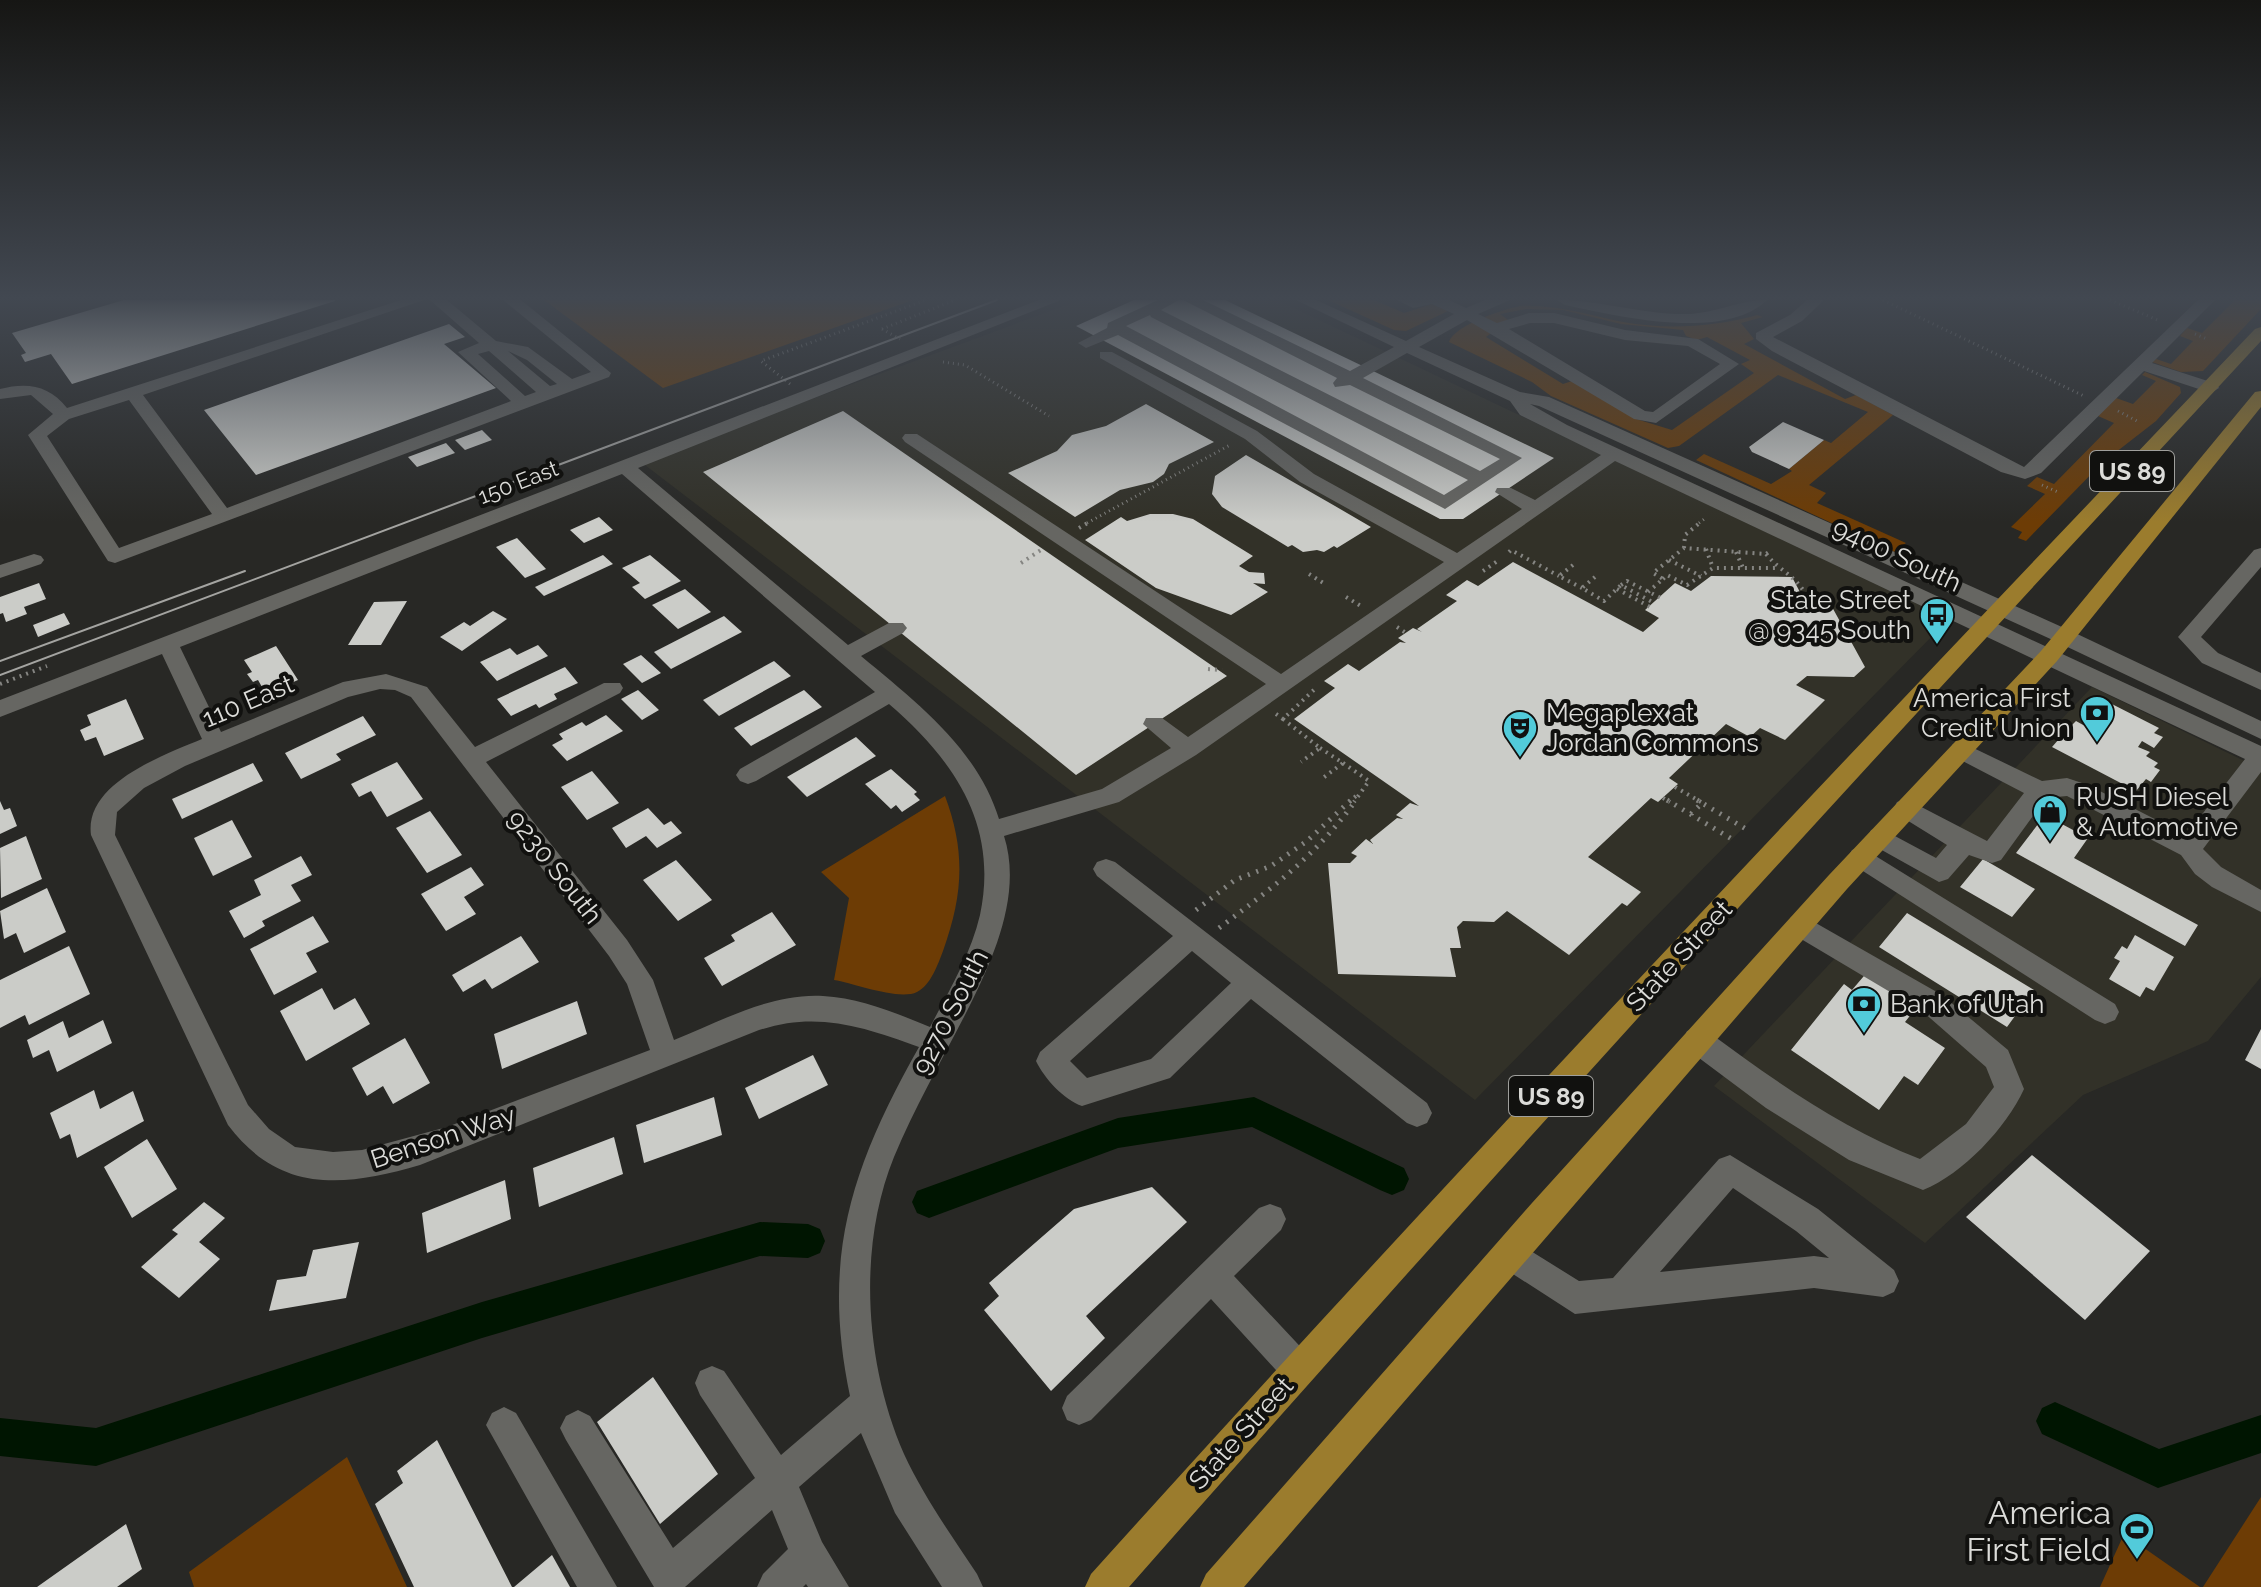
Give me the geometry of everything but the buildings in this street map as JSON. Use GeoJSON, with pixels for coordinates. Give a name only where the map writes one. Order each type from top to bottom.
{"type":"FeatureCollection","features":[{"type":"Feature","properties":{"kind":"main road","name":"State Street"},"geometry":{"type":"LineString","coordinates":[[1104,1587],[1298,1369],[1992,618],[2223,374]]}},
{"type":"Feature","properties":{"kind":"main road","name":"US 89"},"geometry":{"type":"LineString","coordinates":[[1219,1587],[1697,1040],[1906,808],[2049,656],[2259,402]]}},
{"type":"Feature","properties":{"kind":"street"},"geometry":{"type":"LineString","coordinates":[[191,374],[63,415],[37,435],[115,557],[600,374]]}},
{"type":"Feature","properties":{"kind":"street"},"geometry":{"type":"LineString","coordinates":[[491,374],[523,403]]}},
{"type":"Feature","properties":{"kind":"street"},"geometry":{"type":"LineString","coordinates":[[526,374],[548,393]]}},
{"type":"Feature","properties":{"kind":"street"},"geometry":{"type":"LineString","coordinates":[[556,374],[569,385]]}},
{"type":"Feature","properties":{"kind":"street","name":"150 East"},"geometry":{"type":"LineString","coordinates":[[0,709],[862,374]]}},
{"type":"Feature","properties":{"kind":"street"},"geometry":{"type":"LineString","coordinates":[[1141,374],[1251,435],[1307,478],[1458,562]]}},
{"type":"Feature","properties":{"kind":"street"},"geometry":{"type":"LineString","coordinates":[[1203,374],[1445,503],[1513,458],[1342,374]]}},
{"type":"Feature","properties":{"kind":"street"},"geometry":{"type":"LineString","coordinates":[[1276,374],[1481,479]]}},
{"type":"Feature","properties":{"kind":"street"},"geometry":{"type":"LineString","coordinates":[[1285,418],[1357,374]]}},
{"type":"Feature","properties":{"kind":"street","name":"9400 South"},"geometry":{"type":"LineString","coordinates":[[1466,374],[1516,397],[1543,401],[1992,618],[2049,656],[2261,756]]}},
{"type":"Feature","properties":{"kind":"street"},"geometry":{"type":"LineString","coordinates":[[1572,374],[1640,415],[1656,418],[1717,374]]}},
{"type":"Feature","properties":{"kind":"street"},"geometry":{"type":"LineString","coordinates":[[1828,374],[2007,468],[2025,473],[2035,469],[2133,374]]}},
{"type":"Feature","properties":{"kind":"street"},"geometry":{"type":"LineString","coordinates":[[2169,374],[2211,388]]}},
{"type":"Feature","properties":{"kind":"street"},"geometry":{"type":"LineString","coordinates":[[0,394],[31,389],[49,395],[63,415]]}},
{"type":"Feature","properties":{"kind":"street"},"geometry":{"type":"LineString","coordinates":[[133,393],[223,516]]}},
{"type":"Feature","properties":{"kind":"street","name":"9400 South"},"geometry":{"type":"LineString","coordinates":[[1516,397],[1526,411],[1614,454],[1992,618],[2065,637],[2261,731]]}},
{"type":"Feature","properties":{"kind":"street"},"geometry":{"type":"LineString","coordinates":[[911,438],[1281,684]]}},
{"type":"Feature","properties":{"kind":"street"},"geometry":{"type":"LineString","coordinates":[[993,830],[1102,800],[1188,749],[1614,454]]}},
{"type":"Feature","properties":{"kind":"street","name":"9270 South"},"geometry":{"type":"LineString","coordinates":[[624,466],[951,748],[984,800],[993,830],[997,870],[994,914],[981,959],[905,1096],[879,1157],[860,1223],[855,1277],[856,1333],[867,1404],[909,1502],[964,1587]]}},
{"type":"Feature","properties":{"kind":"street"},"geometry":{"type":"LineString","coordinates":[[1504,492],[1536,508]]}},
{"type":"Feature","properties":{"kind":"street"},"geometry":{"type":"LineString","coordinates":[[2261,554],[2189,637],[2210,658],[2261,682]]}},
{"type":"Feature","properties":{"kind":"street"},"geometry":{"type":"LineString","coordinates":[[0,572],[34,560]]}},
{"type":"Feature","properties":{"kind":"street"},"geometry":{"type":"LineString","coordinates":[[846,655],[896,628]]}},
{"type":"Feature","properties":{"kind":"street"},"geometry":{"type":"LineString","coordinates":[[168,644],[216,745]]}},
{"type":"Feature","properties":{"kind":"street","name":"110 East"},"geometry":{"type":"LineString","coordinates":[[108,806],[135,782],[216,745],[371,682],[389,681],[419,692]]}},
{"type":"Feature","properties":{"kind":"street"},"geometry":{"type":"LineString","coordinates":[[471,759],[612,688]]}},
{"type":"Feature","properties":{"kind":"street","name":"9230 South"},"geometry":{"type":"LineString","coordinates":[[419,692],[618,948],[639,980],[666,1056]]}},
{"type":"Feature","properties":{"kind":"street"},"geometry":{"type":"LineString","coordinates":[[748,775],[890,693]]}},
{"type":"Feature","properties":{"kind":"street"},"geometry":{"type":"LineString","coordinates":[[1154,724],[1188,749]]}},
{"type":"Feature","properties":{"kind":"street"},"geometry":{"type":"LineString","coordinates":[[1961,750],[2039,790],[2056,787],[2080,791],[2190,848],[2197,861],[2212,876],[2261,902]]}},
{"type":"Feature","properties":{"kind":"street"},"geometry":{"type":"LineString","coordinates":[[2190,848],[2261,756]]}},
{"type":"Feature","properties":{"kind":"street"},"geometry":{"type":"LineString","coordinates":[[1906,808],[1964,843],[1992,853],[2039,790]]}},
{"type":"Feature","properties":{"kind":"street","name":"Benson Way"},"geometry":{"type":"LineString","coordinates":[[108,806],[102,816],[103,835],[238,1115],[253,1135],[274,1153],[302,1163],[343,1167],[388,1160],[773,1014],[802,1008],[830,1008],[859,1014],[936,1041]]}},
{"type":"Feature","properties":{"kind":"street"},"geometry":{"type":"LineString","coordinates":[[1871,847],[1939,872],[1964,843]]}},
{"type":"Feature","properties":{"kind":"street"},"geometry":{"type":"LineString","coordinates":[[1871,847],[2105,1012]]}},
{"type":"Feature","properties":{"kind":"street"},"geometry":{"type":"LineString","coordinates":[[1106,869],[1194,923],[1251,982],[1417,1113]]}},
{"type":"Feature","properties":{"kind":"street"},"geometry":{"type":"LineString","coordinates":[[1194,923],[1050,1061],[1082,1093],[1160,1069],[1251,982]]}},
{"type":"Feature","properties":{"kind":"street"},"geometry":{"type":"LineString","coordinates":[[1697,1040],[1776,1099],[1860,1150],[1923,1175],[1977,1134],[2009,1089],[1998,1059],[1932,1003],[1800,925]]}},
{"type":"Feature","properties":{"kind":"street"},"geometry":{"type":"LineString","coordinates":[[1510,1254],[1575,1298],[1621,1293],[1814,1272],[1883,1281],[1807,1220],[1730,1169],[1621,1293]]}},
{"type":"Feature","properties":{"kind":"street"},"geometry":{"type":"LineString","coordinates":[[1079,1408],[1270,1219]]}},
{"type":"Feature","properties":{"kind":"street"},"geometry":{"type":"LineString","coordinates":[[1211,1276],[1298,1369]]}},
{"type":"Feature","properties":{"kind":"street"},"geometry":{"type":"LineString","coordinates":[[712,1383],[778,1481],[809,1555],[830,1587]]}},
{"type":"Feature","properties":{"kind":"street"},"geometry":{"type":"LineString","coordinates":[[578,1428],[669,1576],[867,1404]]}},
{"type":"Feature","properties":{"kind":"street"},"geometry":{"type":"LineString","coordinates":[[504,1425],[598,1587]]}},
{"type":"Feature","properties":{"kind":"street"},"geometry":{"type":"LineString","coordinates":[[776,1587],[809,1555]]}},
{"type":"Feature","properties":{"kind":"path"},"geometry":{"type":"LineString","coordinates":[[778,374],[793,386]]}},
{"type":"Feature","properties":{"kind":"path"},"geometry":{"type":"LineString","coordinates":[[980,374],[1049,416]]}},
{"type":"Feature","properties":{"kind":"path"},"geometry":{"type":"LineString","coordinates":[[2039,374],[2137,421]]}},
{"type":"Feature","properties":{"kind":"path"},"geometry":{"type":"LineString","coordinates":[[1073,531],[1229,445]]}},
{"type":"Feature","properties":{"kind":"path"},"geometry":{"type":"LineString","coordinates":[[1684,548],[1685,535],[1711,514]]}},
{"type":"Feature","properties":{"kind":"path"},"geometry":{"type":"LineString","coordinates":[[1663,579],[1653,573],[1684,548],[1766,554],[1777,546]]}},
{"type":"Feature","properties":{"kind":"path"},"geometry":{"type":"LineString","coordinates":[[1706,549],[1713,568]]}},
{"type":"Feature","properties":{"kind":"path"},"geometry":{"type":"LineString","coordinates":[[1479,573],[1511,550],[1604,601],[1627,581],[1661,598]]}},
{"type":"Feature","properties":{"kind":"path"},"geometry":{"type":"LineString","coordinates":[[1021,563],[1037,552]]}},
{"type":"Feature","properties":{"kind":"path"},"geometry":{"type":"LineString","coordinates":[[1736,552],[1743,568]]}},
{"type":"Feature","properties":{"kind":"path"},"geometry":{"type":"LineString","coordinates":[[1766,554],[1778,568],[1796,577],[1807,596]]}},
{"type":"Feature","properties":{"kind":"path"},"geometry":{"type":"LineString","coordinates":[[1669,560],[1701,576]]}},
{"type":"Feature","properties":{"kind":"path"},"geometry":{"type":"LineString","coordinates":[[1559,576],[1573,565]]}},
{"type":"Feature","properties":{"kind":"path"},"geometry":{"type":"LineString","coordinates":[[1648,592],[1667,575],[1687,585],[1713,568],[1778,568]]}},
{"type":"Feature","properties":{"kind":"path"},"geometry":{"type":"LineString","coordinates":[[1309,574],[1325,584]]}},
{"type":"Feature","properties":{"kind":"path"},"geometry":{"type":"LineString","coordinates":[[1582,588],[1595,577]]}},
{"type":"Feature","properties":{"kind":"path"},"geometry":{"type":"LineString","coordinates":[[1619,587],[1652,605]]}},
{"type":"Feature","properties":{"kind":"path"},"geometry":{"type":"LineString","coordinates":[[1346,597],[1362,606]]}},
{"type":"Feature","properties":{"kind":"path"},"geometry":{"type":"LineString","coordinates":[[1394,626],[1407,617]]}},
{"type":"Feature","properties":{"kind":"path"},"geometry":{"type":"LineString","coordinates":[[1219,928],[1288,875],[1331,835],[1369,781],[1283,719]]}},
{"type":"Feature","properties":{"kind":"path"},"geometry":{"type":"LineString","coordinates":[[1301,762],[1320,748]]}},
{"type":"Feature","properties":{"kind":"path"},"geometry":{"type":"LineString","coordinates":[[1323,778],[1343,763]]}},
{"type":"Feature","properties":{"kind":"path"},"geometry":{"type":"LineString","coordinates":[[1675,787],[1746,829]]}},
{"type":"Feature","properties":{"kind":"path"},"geometry":{"type":"LineString","coordinates":[[1194,923],[1235,880],[1271,866],[1307,841],[1363,790]]}},
{"type":"Feature","properties":{"kind":"path"},"geometry":{"type":"LineString","coordinates":[[1663,798],[1735,841]]}},
{"type":"Feature","properties":{"kind":"path"},"geometry":{"type":"LineString","coordinates":[[1691,814],[1702,803]]}},
{"type":"Feature","properties":{"kind":"shaded area"},"geometry":{"type":"Polygon","coordinates":[[[644,374],[703,374],[663,388],[644,374]]]}},
{"type":"Feature","properties":{"kind":"shaded area"},"geometry":{"type":"Polygon","coordinates":[[[879,374],[1433,374],[1949,619],[1475,1100],[641,462],[879,374]]]}},
{"type":"Feature","properties":{"kind":"shaded area"},"geometry":{"type":"Polygon","coordinates":[[[1516,374],[1547,374],[1563,384],[1572,381],[1636,419],[1672,430],[1752,374],[1799,374],[1845,399],[1856,395],[1893,415],[1809,485],[1826,493],[1817,503],[1906,543],[1894,552],[1696,460],[1704,454],[1771,484],[1792,471],[1789,469],[1824,440],[1831,443],[1868,412],[1778,375],[1679,446],[1668,448],[1551,396],[1516,374]]]}},
{"type":"Feature","properties":{"kind":"shaded area"},"geometry":{"type":"Polygon","coordinates":[[[2150,374],[2180,387],[2181,393],[2156,421],[2102,463],[2026,541],[2018,538],[2022,532],[2011,527],[2045,494],[2027,486],[2037,477],[2054,484],[2114,423],[2098,416],[2116,398],[2133,404],[2156,381],[2142,375],[2150,374]]]}},
{"type":"Feature","properties":{"kind":"shaded area"},"geometry":{"type":"Polygon","coordinates":[[[2092,687],[2261,769],[2261,977],[2208,1041],[2083,1095],[1925,1243],[1714,1086],[2092,687]]]}},
{"type":"Feature","properties":{"kind":"shaded area"},"geometry":{"type":"Polygon","coordinates":[[[945,796],[959,855],[958,892],[950,931],[930,979],[922,989],[909,994],[834,980],[849,898],[821,872],[945,796]]]}},
{"type":"Feature","properties":{"kind":"shaded area"},"geometry":{"type":"Polygon","coordinates":[[[347,1457],[407,1587],[194,1587],[189,1572],[347,1457]]]}},
{"type":"Feature","properties":{"kind":"shaded area"},"geometry":{"type":"Polygon","coordinates":[[[2261,1497],[2261,1587],[2203,1587],[2261,1497]]]}},
{"type":"Feature","properties":{"kind":"shaded area","name":"America First Field"},"geometry":{"type":"Polygon","coordinates":[[[2124,1534],[2200,1587],[2100,1587],[2124,1534]]]}},
{"type":"Feature","properties":{"kind":"waterway"},"geometry":{"type":"LineString","coordinates":[[929,1202],[1118,1133],[1254,1112],[1392,1179]]}},
{"type":"Feature","properties":{"kind":"waterway"},"geometry":{"type":"LineString","coordinates":[[0,1437],[96,1447],[482,1320],[760,1239],[808,1241]]}},
{"type":"Feature","properties":{"kind":"waterway"},"geometry":{"type":"LineString","coordinates":[[2055,1421],[2158,1469],[2261,1434]]}},
{"type":"Feature","properties":{"kind":"tram line"},"geometry":{"type":"LineString","coordinates":[[0,675],[800,374]]}},
{"type":"Feature","properties":{"kind":"tram line"},"geometry":{"type":"LineString","coordinates":[[0,661],[245,571]]}},
{"type":"Feature","properties":{"kind":"place","name":"State Street @ 9345 South"},"geometry":{"type":"Point","coordinates":[1937,646]}},
{"type":"Feature","properties":{"kind":"place","name":"America First Credit Union"},"geometry":{"type":"Point","coordinates":[2097,744]}},
{"type":"Feature","properties":{"kind":"place","name":"Megaplex at Jordan Commons"},"geometry":{"type":"Point","coordinates":[1520,759]}},
{"type":"Feature","properties":{"kind":"place","name":"RUSH Diesel & Automotive"},"geometry":{"type":"Point","coordinates":[2050,843]}},
{"type":"Feature","properties":{"kind":"place","name":"Bank of Utah"},"geometry":{"type":"Point","coordinates":[1864,1035]}},
{"type":"Feature","properties":{"kind":"place","name":"America First Field"},"geometry":{"type":"Point","coordinates":[2137,1561]}}]}
